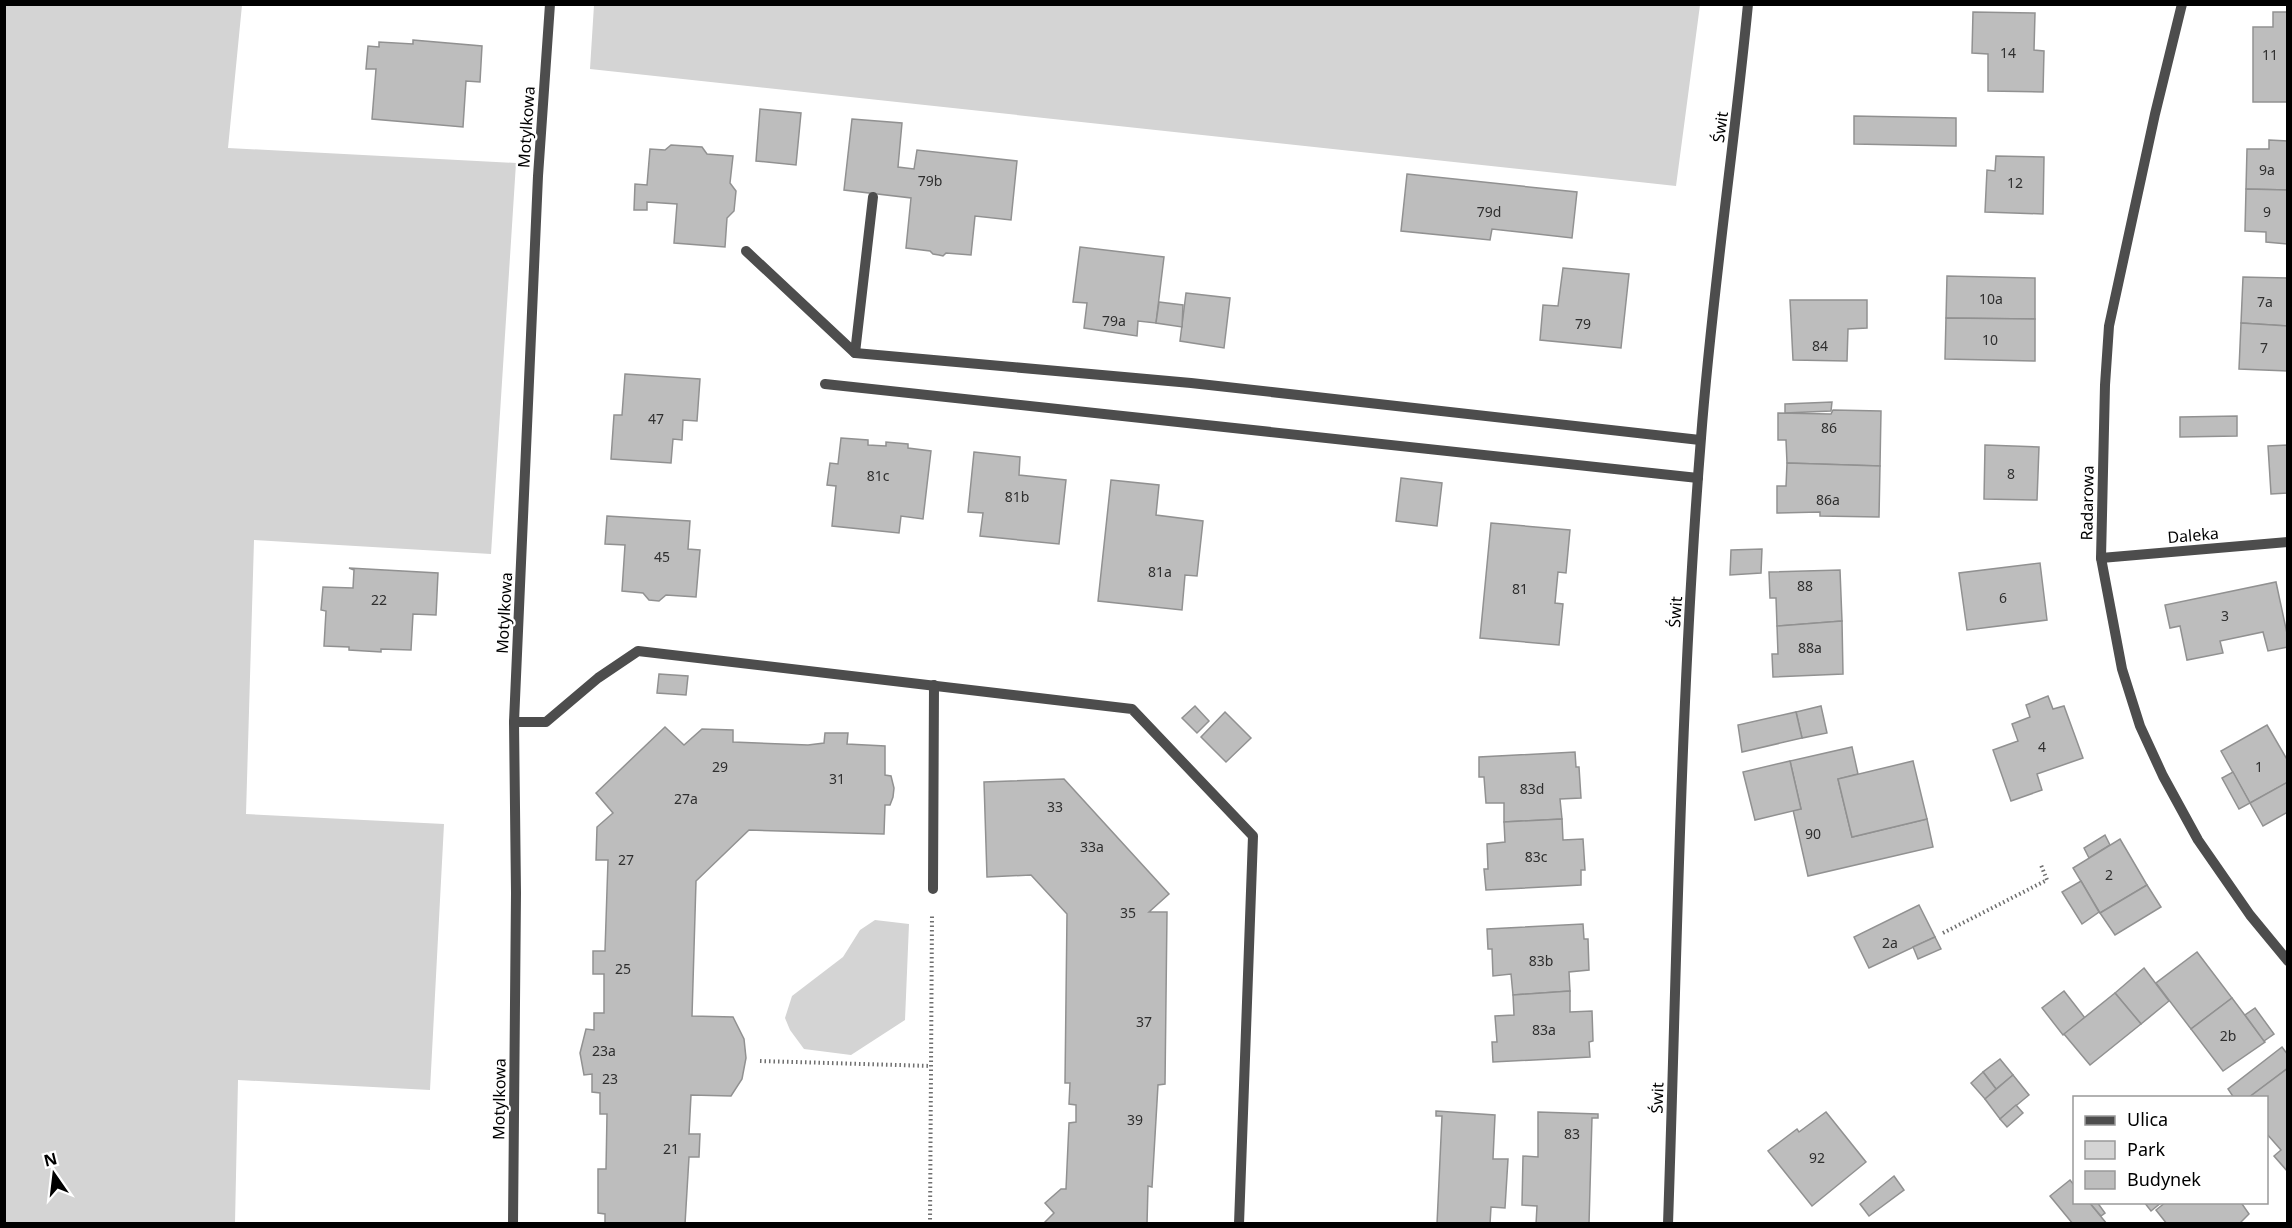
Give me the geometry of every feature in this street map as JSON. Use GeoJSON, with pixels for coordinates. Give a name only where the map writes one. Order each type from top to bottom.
{"type":"FeatureCollection","features":[{"type":"Feature","properties":{"kind":"street","name":"Motylkowa"},"geometry":{"type":"LineString","coordinates":[[513,1224],[516,893],[514,722],[538,176],[550,4]]}},
{"type":"Feature","properties":{"kind":"street","name":"Świt"},"geometry":{"type":"LineString","coordinates":[[1668,1224],[1682,740],[1700,440],[1717,260],[1738,105],[1748,4]]}},
{"type":"Feature","properties":{"kind":"street","name":"Radarowa"},"geometry":{"type":"LineString","coordinates":[[2182,4],[2155,114],[2109,326],[2105,385],[2101,558],[2122,669],[2140,726],[2163,776],[2198,840],[2250,915],[2288,961]]}},
{"type":"Feature","properties":{"kind":"street"},"geometry":{"type":"LineString","coordinates":[[855,353],[873,197]]}},
{"type":"Feature","properties":{"kind":"street"},"geometry":{"type":"LineString","coordinates":[[746,251],[855,353],[1191,383],[1700,440]]}},
{"type":"Feature","properties":{"kind":"street"},"geometry":{"type":"LineString","coordinates":[[825,384],[1698,478]]}},
{"type":"Feature","properties":{"kind":"street","name":"Daleka"},"geometry":{"type":"LineString","coordinates":[[2101,558],[2288,542]]}},
{"type":"Feature","properties":{"kind":"street"},"geometry":{"type":"LineString","coordinates":[[514,722],[546,722],[598,678],[638,651],[1131,709],[1253,836],[1239,1224]]}},
{"type":"Feature","properties":{"kind":"street"},"geometry":{"type":"LineString","coordinates":[[933,889],[934,685]]}},
{"type":"Feature","properties":{"kind":"path"},"geometry":{"type":"LineString","coordinates":[[1943,933],[2048,880],[2041,865]]}},
{"type":"Feature","properties":{"kind":"path"},"geometry":{"type":"LineString","coordinates":[[930,1224],[933,889]]}},
{"type":"Feature","properties":{"kind":"path"},"geometry":{"type":"LineString","coordinates":[[760,1061],[931,1066]]}},
{"type":"Feature","properties":{"kind":"green space"},"geometry":{"type":"Polygon","coordinates":[[[5,4],[242,5],[228,148],[516,163],[491,554],[254,540],[246,814],[444,824],[430,1090],[238,1080],[235,1223],[5,1223],[5,4]]]}},
{"type":"Feature","properties":{"kind":"green space"},"geometry":{"type":"Polygon","coordinates":[[[594,4],[1700,5],[1676,186],[590,69],[594,4]]]}},
{"type":"Feature","properties":{"kind":"green space"},"geometry":{"type":"Polygon","coordinates":[[[875,920],[909,924],[905,1020],[851,1055],[804,1049],[790,1030],[785,1018],[792,996],[843,957],[860,930],[875,920]]]}},
{"type":"Feature","properties":{"kind":"building"},"geometry":{"type":"Polygon","coordinates":[[[1973,12],[2035,13],[2034,50],[2044,51],[2043,92],[1988,91],[1988,54],[1972,53],[1973,12]]]}},
{"type":"Feature","properties":{"kind":"building"},"geometry":{"type":"Polygon","coordinates":[[[2273,12],[2288,12],[2288,102],[2253,102],[2253,27],[2273,27],[2273,12]]]}},
{"type":"Feature","properties":{"kind":"building"},"geometry":{"type":"Polygon","coordinates":[[[413,40],[482,46],[480,82],[466,81],[463,127],[372,119],[376,69],[366,69],[368,46],[379,47],[379,42],[413,44],[413,40]]]}},
{"type":"Feature","properties":{"kind":"building"},"geometry":{"type":"Polygon","coordinates":[[[760,109],[801,113],[796,165],[756,161],[760,109]]]}},
{"type":"Feature","properties":{"kind":"building"},"geometry":{"type":"Polygon","coordinates":[[[1854,116],[1956,118],[1956,146],[1854,144],[1854,116]]]}},
{"type":"Feature","properties":{"kind":"building"},"geometry":{"type":"Polygon","coordinates":[[[852,119],[902,123],[898,167],[914,169],[917,150],[1017,161],[1011,220],[975,216],[971,255],[946,253],[943,256],[930,251],[906,248],[911,198],[844,190],[852,119]]]}},
{"type":"Feature","properties":{"kind":"building"},"geometry":{"type":"Polygon","coordinates":[[[2269,140],[2288,141],[2288,190],[2246,189],[2247,149],[2269,149],[2269,140]]]}},
{"type":"Feature","properties":{"kind":"building"},"geometry":{"type":"Polygon","coordinates":[[[671,145],[702,147],[707,154],[733,156],[730,183],[736,191],[734,211],[727,218],[725,247],[674,243],[677,204],[647,202],[647,210],[634,210],[635,184],[647,185],[650,149],[665,150],[671,145]]]}},
{"type":"Feature","properties":{"kind":"building"},"geometry":{"type":"Polygon","coordinates":[[[1996,156],[2044,157],[2043,214],[1985,212],[1987,170],[1995,171],[1996,156]]]}},
{"type":"Feature","properties":{"kind":"building"},"geometry":{"type":"Polygon","coordinates":[[[1407,174],[1577,192],[1572,238],[1492,229],[1490,240],[1401,231],[1407,174]]]}},
{"type":"Feature","properties":{"kind":"building"},"geometry":{"type":"Polygon","coordinates":[[[2246,189],[2288,190],[2287,244],[2266,242],[2266,232],[2245,231],[2246,189]]]}},
{"type":"Feature","properties":{"kind":"building"},"geometry":{"type":"Polygon","coordinates":[[[1080,247],[1164,257],[1156,323],[1138,321],[1137,336],[1084,328],[1087,303],[1073,302],[1080,247]]]}},
{"type":"Feature","properties":{"kind":"building"},"geometry":{"type":"Polygon","coordinates":[[[1563,268],[1629,274],[1621,348],[1540,340],[1543,305],[1558,306],[1563,268]]]}},
{"type":"Feature","properties":{"kind":"building"},"geometry":{"type":"Polygon","coordinates":[[[1947,276],[2035,278],[2035,319],[1946,318],[1947,276]]]}},
{"type":"Feature","properties":{"kind":"building"},"geometry":{"type":"Polygon","coordinates":[[[2243,277],[2288,278],[2288,326],[2241,323],[2243,277]]]}},
{"type":"Feature","properties":{"kind":"building"},"geometry":{"type":"Polygon","coordinates":[[[1186,293],[1230,298],[1224,348],[1180,341],[1186,293]]]}},
{"type":"Feature","properties":{"kind":"building"},"geometry":{"type":"Polygon","coordinates":[[[1790,300],[1867,300],[1867,328],[1848,329],[1847,361],[1793,360],[1790,300]]]}},
{"type":"Feature","properties":{"kind":"building"},"geometry":{"type":"Polygon","coordinates":[[[1159,302],[1183,305],[1182,327],[1156,323],[1159,302]]]}},
{"type":"Feature","properties":{"kind":"building"},"geometry":{"type":"Polygon","coordinates":[[[1946,318],[2035,319],[2035,361],[1945,359],[1946,318]]]}},
{"type":"Feature","properties":{"kind":"building"},"geometry":{"type":"Polygon","coordinates":[[[2241,323],[2288,326],[2288,371],[2239,369],[2241,323]]]}},
{"type":"Feature","properties":{"kind":"building"},"geometry":{"type":"Polygon","coordinates":[[[625,374],[700,379],[697,421],[683,420],[682,440],[673,439],[671,463],[611,459],[614,415],[622,415],[625,374]]]}},
{"type":"Feature","properties":{"kind":"building"},"geometry":{"type":"Polygon","coordinates":[[[1832,402],[1831,411],[1785,413],[1785,404],[1832,402]]]}},
{"type":"Feature","properties":{"kind":"building"},"geometry":{"type":"Polygon","coordinates":[[[1833,410],[1881,411],[1880,466],[1787,463],[1786,440],[1778,440],[1778,413],[1831,414],[1833,410]]]}},
{"type":"Feature","properties":{"kind":"building"},"geometry":{"type":"Polygon","coordinates":[[[2237,416],[2237,436],[2180,437],[2180,417],[2237,416]]]}},
{"type":"Feature","properties":{"kind":"building"},"geometry":{"type":"Polygon","coordinates":[[[841,438],[868,440],[868,445],[886,446],[886,442],[908,444],[908,448],[931,451],[923,519],[901,516],[899,533],[832,526],[836,486],[827,485],[830,463],[838,464],[841,438]]]}},
{"type":"Feature","properties":{"kind":"building"},"geometry":{"type":"Polygon","coordinates":[[[1985,445],[2039,447],[2037,500],[1984,499],[1985,445]]]}},
{"type":"Feature","properties":{"kind":"building"},"geometry":{"type":"Polygon","coordinates":[[[2288,445],[2288,493],[2271,494],[2268,446],[2288,445]]]}},
{"type":"Feature","properties":{"kind":"building"},"geometry":{"type":"Polygon","coordinates":[[[974,452],[1020,457],[1019,475],[1066,480],[1059,544],[980,536],[983,513],[968,512],[974,452]]]}},
{"type":"Feature","properties":{"kind":"building"},"geometry":{"type":"Polygon","coordinates":[[[1787,463],[1880,466],[1879,517],[1820,516],[1820,512],[1777,513],[1777,486],[1786,486],[1787,463]]]}},
{"type":"Feature","properties":{"kind":"building"},"geometry":{"type":"Polygon","coordinates":[[[1401,478],[1442,483],[1437,526],[1396,521],[1401,478]]]}},
{"type":"Feature","properties":{"kind":"building"},"geometry":{"type":"Polygon","coordinates":[[[1111,480],[1159,485],[1156,515],[1203,521],[1197,576],[1185,575],[1182,610],[1098,601],[1111,480]]]}},
{"type":"Feature","properties":{"kind":"building"},"geometry":{"type":"Polygon","coordinates":[[[607,516],[690,521],[688,549],[700,550],[696,597],[666,595],[659,601],[649,600],[643,593],[622,591],[625,545],[605,544],[607,516]]]}},
{"type":"Feature","properties":{"kind":"building"},"geometry":{"type":"Polygon","coordinates":[[[1491,523],[1570,530],[1566,573],[1558,572],[1555,603],[1563,604],[1559,645],[1480,638],[1491,523]]]}},
{"type":"Feature","properties":{"kind":"building"},"geometry":{"type":"Polygon","coordinates":[[[1762,549],[1761,573],[1730,575],[1731,550],[1762,549]]]}},
{"type":"Feature","properties":{"kind":"building"},"geometry":{"type":"Polygon","coordinates":[[[2040,563],[2047,620],[1967,630],[1959,573],[2040,563]]]}},
{"type":"Feature","properties":{"kind":"building"},"geometry":{"type":"Polygon","coordinates":[[[349,568],[438,573],[436,615],[413,614],[411,650],[381,649],[381,652],[324,646],[326,611],[321,610],[323,587],[353,588],[354,570],[349,568]]]}},
{"type":"Feature","properties":{"kind":"building"},"geometry":{"type":"Polygon","coordinates":[[[1840,570],[1842,621],[1777,626],[1776,598],[1770,598],[1769,572],[1840,570]]]}},
{"type":"Feature","properties":{"kind":"building"},"geometry":{"type":"Polygon","coordinates":[[[2276,582],[2288,647],[2268,651],[2263,632],[2220,641],[2223,653],[2187,660],[2180,626],[2170,628],[2165,605],[2276,582]]]}},
{"type":"Feature","properties":{"kind":"building"},"geometry":{"type":"Polygon","coordinates":[[[1842,621],[1843,674],[1773,677],[1772,654],[1778,654],[1777,626],[1842,621]]]}},
{"type":"Feature","properties":{"kind":"building"},"geometry":{"type":"Polygon","coordinates":[[[659,674],[688,676],[686,695],[657,693],[659,674]]]}},
{"type":"Feature","properties":{"kind":"building"},"geometry":{"type":"Polygon","coordinates":[[[2048,696],[2053,709],[2064,706],[2083,758],[2037,774],[2042,790],[2011,801],[1993,750],[2018,741],[2012,724],[2030,717],[2026,705],[2048,696]]]}},
{"type":"Feature","properties":{"kind":"building"},"geometry":{"type":"Polygon","coordinates":[[[1195,706],[1209,721],[1197,733],[1182,718],[1195,706]]]}},
{"type":"Feature","properties":{"kind":"building"},"geometry":{"type":"Polygon","coordinates":[[[1821,706],[1827,733],[1802,738],[1796,712],[1821,706]]]}},
{"type":"Feature","properties":{"kind":"building"},"geometry":{"type":"Polygon","coordinates":[[[1225,712],[1251,738],[1226,762],[1201,737],[1225,712]]]}},
{"type":"Feature","properties":{"kind":"building"},"geometry":{"type":"Polygon","coordinates":[[[1796,712],[1802,738],[1742,752],[1738,725],[1796,712]]]}},
{"type":"Feature","properties":{"kind":"building"},"geometry":{"type":"Polygon","coordinates":[[[2267,725],[2288,761],[2288,782],[2250,803],[2221,751],[2267,725]]]}},
{"type":"Feature","properties":{"kind":"building"},"geometry":{"type":"Polygon","coordinates":[[[665,727],[684,745],[702,729],[733,730],[733,742],[808,745],[824,743],[825,733],[848,733],[847,744],[885,746],[885,775],[891,776],[894,788],[893,797],[890,805],[885,805],[884,834],[749,830],[696,881],[692,1016],[733,1017],[744,1039],[746,1058],[742,1079],[731,1096],[691,1095],[689,1134],[700,1134],[699,1157],[689,1157],[685,1224],[605,1224],[605,1214],[598,1213],[598,1169],[606,1169],[607,1114],[600,1114],[600,1093],[592,1092],[592,1074],[584,1075],[580,1053],[586,1029],[594,1030],[594,1013],[604,1013],[604,974],[593,974],[593,951],[605,951],[608,860],[596,860],[597,827],[613,813],[596,793],[665,727]]]}},
{"type":"Feature","properties":{"kind":"building"},"geometry":{"type":"Polygon","coordinates":[[[1852,747],[1858,774],[1838,779],[1852,837],[1927,819],[1933,847],[1808,876],[1793,810],[1801,809],[1790,761],[1852,747]]]}},
{"type":"Feature","properties":{"kind":"building"},"geometry":{"type":"Polygon","coordinates":[[[1575,752],[1576,767],[1579,767],[1581,798],[1560,799],[1562,819],[1504,822],[1504,803],[1486,803],[1484,777],[1479,777],[1479,757],[1575,752]]]}},
{"type":"Feature","properties":{"kind":"building"},"geometry":{"type":"Polygon","coordinates":[[[1790,761],[1801,809],[1755,820],[1743,772],[1790,761]]]}},
{"type":"Feature","properties":{"kind":"building"},"geometry":{"type":"Polygon","coordinates":[[[1913,761],[1927,819],[1852,837],[1838,779],[1913,761]]]}},
{"type":"Feature","properties":{"kind":"building"},"geometry":{"type":"Polygon","coordinates":[[[2233,772],[2250,803],[2239,809],[2222,778],[2233,772]]]}},
{"type":"Feature","properties":{"kind":"building"},"geometry":{"type":"Polygon","coordinates":[[[1064,779],[1169,894],[1149,912],[1167,912],[1165,1084],[1158,1085],[1152,1187],[1148,1186],[1147,1224],[1043,1224],[1054,1213],[1045,1203],[1061,1189],[1066,1189],[1069,1123],[1076,1122],[1076,1105],[1069,1104],[1070,1083],[1065,1083],[1067,914],[1031,875],[987,877],[984,782],[1064,779]]]}},
{"type":"Feature","properties":{"kind":"building"},"geometry":{"type":"Polygon","coordinates":[[[2288,782],[2288,812],[2263,826],[2250,803],[2288,782]]]}},
{"type":"Feature","properties":{"kind":"building"},"geometry":{"type":"Polygon","coordinates":[[[1562,819],[1563,840],[1583,839],[1585,870],[1581,870],[1581,885],[1486,890],[1484,869],[1488,869],[1487,844],[1505,842],[1504,822],[1562,819]]]}},
{"type":"Feature","properties":{"kind":"building"},"geometry":{"type":"Polygon","coordinates":[[[2105,835],[2110,845],[2089,858],[2084,848],[2105,835]]]}},
{"type":"Feature","properties":{"kind":"building"},"geometry":{"type":"Polygon","coordinates":[[[2120,839],[2147,885],[2100,913],[2073,868],[2120,839]]]}},
{"type":"Feature","properties":{"kind":"building"},"geometry":{"type":"Polygon","coordinates":[[[2081,881],[2099,912],[2082,924],[2062,892],[2081,881]]]}},
{"type":"Feature","properties":{"kind":"building"},"geometry":{"type":"Polygon","coordinates":[[[2147,885],[2161,907],[2115,935],[2100,913],[2147,885]]]}},
{"type":"Feature","properties":{"kind":"building"},"geometry":{"type":"Polygon","coordinates":[[[1919,905],[1935,937],[1869,968],[1854,937],[1919,905]]]}},
{"type":"Feature","properties":{"kind":"building"},"geometry":{"type":"Polygon","coordinates":[[[1583,924],[1584,939],[1588,939],[1589,970],[1569,972],[1570,991],[1513,995],[1511,974],[1493,976],[1492,949],[1488,949],[1487,929],[1583,924]]]}},
{"type":"Feature","properties":{"kind":"building"},"geometry":{"type":"Polygon","coordinates":[[[1935,937],[1941,949],[1918,959],[1913,947],[1935,937]]]}},
{"type":"Feature","properties":{"kind":"building"},"geometry":{"type":"Polygon","coordinates":[[[2197,952],[2232,998],[2191,1029],[2156,983],[2197,952]]]}},
{"type":"Feature","properties":{"kind":"building"},"geometry":{"type":"Polygon","coordinates":[[[2144,968],[2169,1001],[2141,1024],[2115,993],[2144,968]]]}},
{"type":"Feature","properties":{"kind":"building"},"geometry":{"type":"Polygon","coordinates":[[[1570,991],[1570,1012],[1592,1011],[1593,1041],[1589,1042],[1590,1057],[1493,1062],[1492,1042],[1497,1042],[1495,1016],[1514,1015],[1513,995],[1570,991]]]}},
{"type":"Feature","properties":{"kind":"building"},"geometry":{"type":"Polygon","coordinates":[[[2064,991],[2085,1018],[2063,1035],[2042,1008],[2064,991]]]}},
{"type":"Feature","properties":{"kind":"building"},"geometry":{"type":"Polygon","coordinates":[[[2115,993],[2141,1024],[2090,1065],[2064,1034],[2115,993]]]}},
{"type":"Feature","properties":{"kind":"building"},"geometry":{"type":"Polygon","coordinates":[[[2232,998],[2265,1042],[2223,1071],[2191,1029],[2232,998]]]}},
{"type":"Feature","properties":{"kind":"building"},"geometry":{"type":"Polygon","coordinates":[[[2255,1008],[2274,1034],[2264,1041],[2245,1015],[2255,1008]]]}},
{"type":"Feature","properties":{"kind":"building"},"geometry":{"type":"Polygon","coordinates":[[[2282,1047],[2288,1055],[2288,1068],[2251,1096],[2233,1096],[2228,1089],[2282,1047]]]}},
{"type":"Feature","properties":{"kind":"building"},"geometry":{"type":"Polygon","coordinates":[[[2000,1059],[2013,1075],[1996,1089],[1983,1072],[2000,1059]]]}},
{"type":"Feature","properties":{"kind":"building"},"geometry":{"type":"Polygon","coordinates":[[[2288,1068],[2288,1172],[2274,1156],[2281,1150],[2268,1135],[2268,1096],[2251,1096],[2288,1068]]]}},
{"type":"Feature","properties":{"kind":"building"},"geometry":{"type":"Polygon","coordinates":[[[1983,1072],[1996,1089],[1985,1099],[1971,1083],[1983,1072]]]}},
{"type":"Feature","properties":{"kind":"building"},"geometry":{"type":"Polygon","coordinates":[[[2013,1075],[2029,1095],[2000,1119],[1985,1099],[2013,1075]]]}},
{"type":"Feature","properties":{"kind":"building"},"geometry":{"type":"Polygon","coordinates":[[[2016,1105],[2023,1113],[2007,1127],[2000,1119],[2016,1105]]]}},
{"type":"Feature","properties":{"kind":"building"},"geometry":{"type":"Polygon","coordinates":[[[1436,1111],[1495,1115],[1493,1159],[1508,1159],[1505,1208],[1491,1207],[1490,1224],[1437,1224],[1442,1116],[1436,1116],[1436,1111]]]}},
{"type":"Feature","properties":{"kind":"building"},"geometry":{"type":"Polygon","coordinates":[[[1538,1112],[1598,1114],[1598,1118],[1592,1118],[1589,1224],[1536,1224],[1537,1206],[1522,1205],[1523,1156],[1538,1157],[1538,1112]]]}},
{"type":"Feature","properties":{"kind":"building"},"geometry":{"type":"Polygon","coordinates":[[[1826,1112],[1866,1162],[1812,1206],[1768,1151],[1797,1129],[1799,1132],[1826,1112]]]}},
{"type":"Feature","properties":{"kind":"building"},"geometry":{"type":"Polygon","coordinates":[[[1894,1176],[1904,1190],[1869,1216],[1860,1204],[1894,1176]]]}},
{"type":"Feature","properties":{"kind":"building"},"geometry":{"type":"Polygon","coordinates":[[[2070,1180],[2073,1184],[2073,1204],[2091,1204],[2107,1224],[2073,1224],[2050,1196],[2070,1180]]]}},
{"type":"Feature","properties":{"kind":"building"},"geometry":{"type":"Polygon","coordinates":[[[2091,1204],[2098,1204],[2105,1213],[2101,1216],[2091,1204]]]}},
{"type":"Feature","properties":{"kind":"building"},"geometry":{"type":"Polygon","coordinates":[[[2146,1204],[2160,1204],[2151,1211],[2146,1204]]]}},
{"type":"Feature","properties":{"kind":"building"},"geometry":{"type":"Polygon","coordinates":[[[2164,1204],[2242,1204],[2249,1214],[2239,1224],[2167,1224],[2156,1210],[2164,1204]]]}}]}
